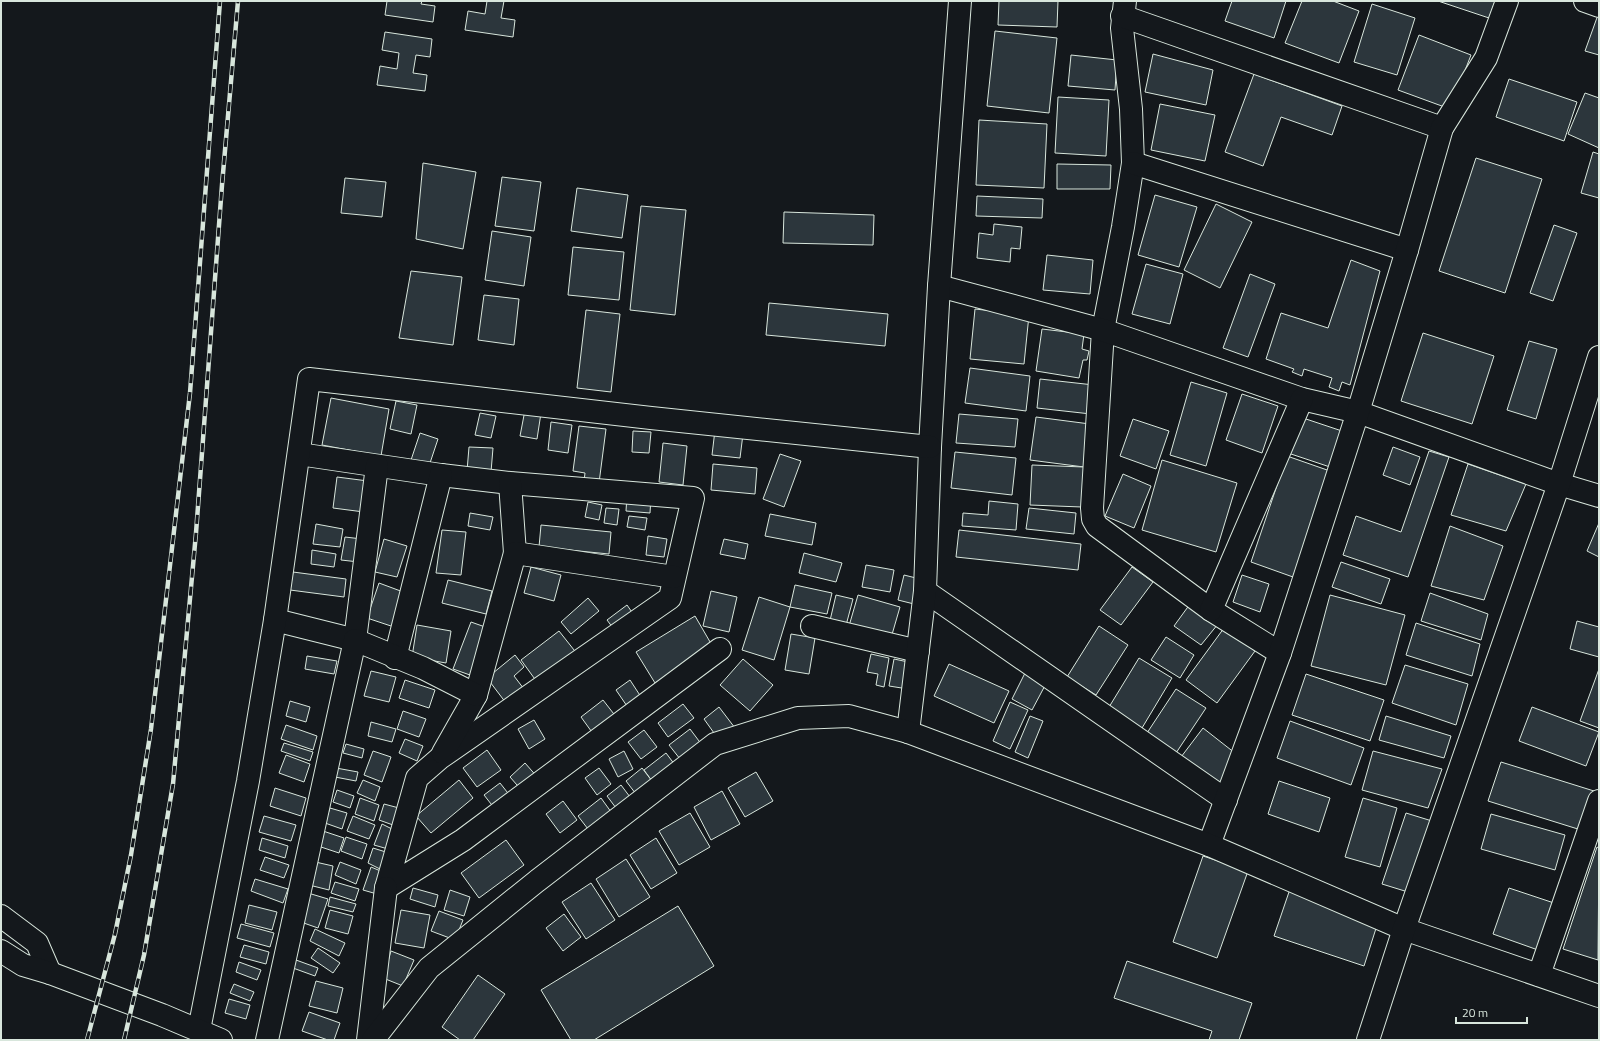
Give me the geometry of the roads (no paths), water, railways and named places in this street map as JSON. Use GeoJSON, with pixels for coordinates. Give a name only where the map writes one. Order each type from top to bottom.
{"type":"FeatureCollection","features":[{"type":"Feature","properties":{"kind":"main road"},"geometry":{"type":"LineString","coordinates":[[908,732],[925,591],[930,447],[939,286],[960,1]]}},
{"type":"Feature","properties":{"kind":"main road"},"geometry":{"type":"LineString","coordinates":[[1209,845],[1280,653],[1358,412],[1442,128],[1486,58],[1507,1]]}},
{"type":"Feature","properties":{"kind":"main road"},"geometry":{"type":"LineString","coordinates":[[1585,1],[1599,6]]}},
{"type":"Feature","properties":{"kind":"main road"},"geometry":{"type":"LineString","coordinates":[[1280,653],[1211,610],[1097,526],[1093,519],[1092,508],[1103,330],[1123,227],[1133,163],[1131,109],[1122,28],[1123,9],[1442,128]]}},
{"type":"Feature","properties":{"kind":"main road"},"geometry":{"type":"LineString","coordinates":[[1133,163],[1407,250]]}},
{"type":"Feature","properties":{"kind":"main road"},"geometry":{"type":"LineString","coordinates":[[939,286],[1103,330],[1302,399],[1358,412],[1559,484],[1599,496]]}},
{"type":"Feature","properties":{"kind":"main road"},"geometry":{"type":"LineString","coordinates":[[1368,1040],[1404,929],[1559,484],[1599,357]]}},
{"type":"Feature","properties":{"kind":"main road"},"geometry":{"type":"LineString","coordinates":[[199,1030],[248,781],[275,620],[309,379],[651,418],[930,447]]}},
{"type":"Feature","properties":{"kind":"main road"},"geometry":{"type":"LineString","coordinates":[[1211,610],[1302,399]]}},
{"type":"Feature","properties":{"kind":"main road"},"geometry":{"type":"LineString","coordinates":[[299,454],[441,475],[510,483],[693,498],[670,598],[440,758],[417,778],[386,888],[368,1040]]}},
{"type":"Feature","properties":{"kind":"main road"},"geometry":{"type":"LineString","coordinates":[[267,1040],[355,640],[377,466]]}},
{"type":"Feature","properties":{"kind":"main road"},"geometry":{"type":"LineString","coordinates":[[395,658],[441,475]]}},
{"type":"Feature","properties":{"kind":"main road"},"geometry":{"type":"LineString","coordinates":[[440,758],[476,695],[515,553],[510,483]]}},
{"type":"Feature","properties":{"kind":"main road"},"geometry":{"type":"LineString","coordinates":[[515,553],[674,577]]}},
{"type":"Feature","properties":{"kind":"main road"},"geometry":{"type":"LineString","coordinates":[[925,591],[1226,800]]}},
{"type":"Feature","properties":{"kind":"main road"},"geometry":{"type":"LineString","coordinates":[[275,620],[355,640],[395,658],[423,668],[476,695]]}},
{"type":"Feature","properties":{"kind":"main road"},"geometry":{"type":"LineString","coordinates":[[812,626],[918,651]]}},
{"type":"Feature","properties":{"kind":"main road"},"geometry":{"type":"LineString","coordinates":[[386,888],[463,840],[720,649]]}},
{"type":"Feature","properties":{"kind":"main road"},"geometry":{"type":"LineString","coordinates":[[373,1040],[430,968],[537,881],[715,744],[798,718],[849,716],[908,732],[1209,845],[1404,929],[1599,996]]}},
{"type":"Feature","properties":{"kind":"main road"},"geometry":{"type":"LineString","coordinates":[[1538,975],[1599,801]]}},
{"type":"Feature","properties":{"kind":"main road"},"geometry":{"type":"LineString","coordinates":[[1,916],[36,943],[50,973]]}},
{"type":"Feature","properties":{"kind":"main road"},"geometry":{"type":"LineString","coordinates":[[2,956],[162,1015],[221,1040]]}},
{"type":"Feature","properties":{"kind":"railway"},"geometry":{"type":"LineString","coordinates":[[87,1040],[115,934],[131,855],[151,729],[190,393],[220,1]]}},
{"type":"Feature","properties":{"kind":"railway"},"geometry":{"type":"LineString","coordinates":[[124,1040],[144,955],[173,784],[196,533],[222,185],[238,1]]}}]}
